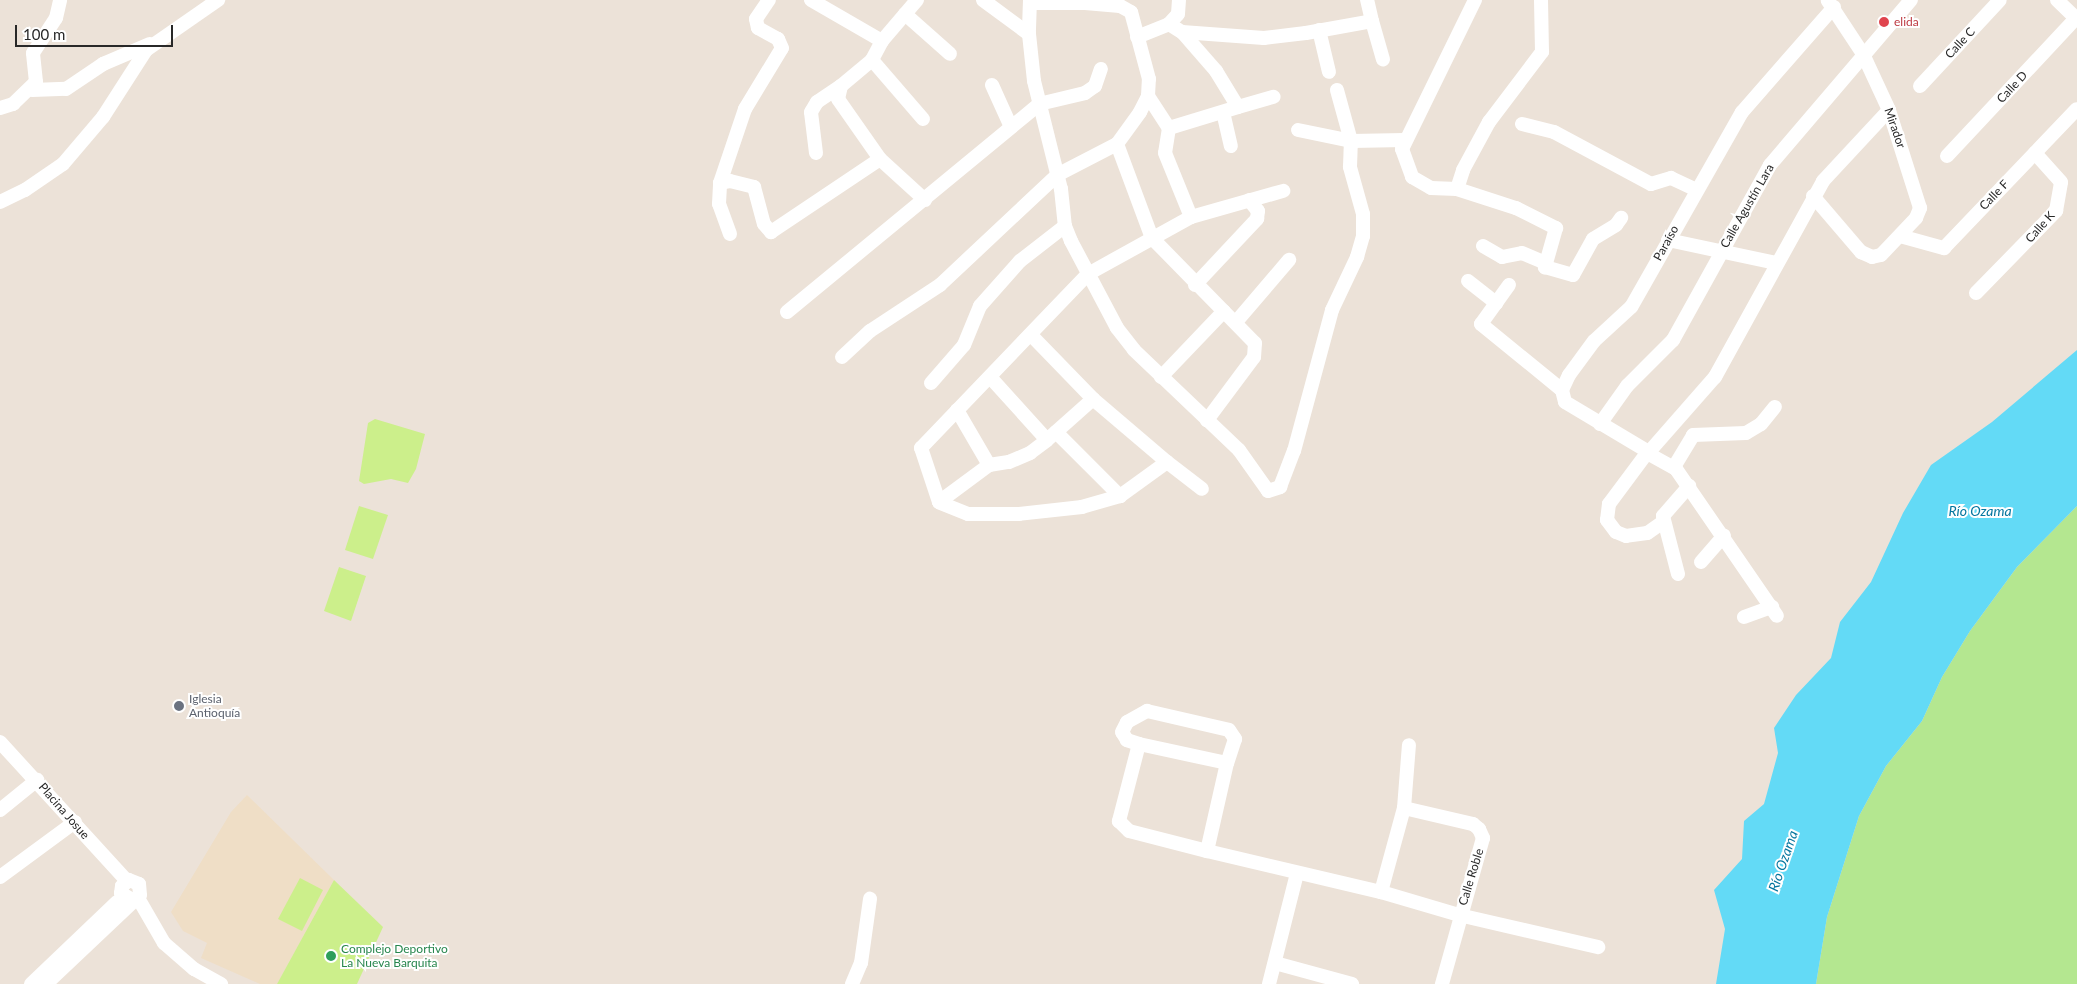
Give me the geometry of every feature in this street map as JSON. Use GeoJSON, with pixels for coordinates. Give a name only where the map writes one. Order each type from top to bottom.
{"type":"FeatureCollection","features":[{"type":"Feature","properties":{"kind":"street"},"geometry":{"type":"LineString","coordinates":[[0,108],[13,104],[32,90],[38,75],[33,53],[56,18],[60,0]]}},
{"type":"Feature","properties":{"kind":"street"},"geometry":{"type":"LineString","coordinates":[[32,90],[66,89],[103,64],[153,43],[218,0]]}},
{"type":"Feature","properties":{"kind":"street"},"geometry":{"type":"LineString","coordinates":[[730,234],[719,204],[720,183],[745,109],[782,48],[778,39],[758,28],[756,19],[769,0]]}},
{"type":"Feature","properties":{"kind":"street"},"geometry":{"type":"LineString","coordinates":[[811,0],[882,41]]}},
{"type":"Feature","properties":{"kind":"street"},"geometry":{"type":"LineString","coordinates":[[816,153],[811,112],[817,102],[841,86],[872,60],[882,41],[917,0]]}},
{"type":"Feature","properties":{"kind":"street"},"geometry":{"type":"LineString","coordinates":[[983,0],[1029,34]]}},
{"type":"Feature","properties":{"kind":"street"},"geometry":{"type":"LineString","coordinates":[[1137,37],[1168,24],[1178,14],[1179,0]]}},
{"type":"Feature","properties":{"kind":"street"},"geometry":{"type":"LineString","coordinates":[[1367,0],[1383,59]]}},
{"type":"Feature","properties":{"kind":"street"},"geometry":{"type":"LineString","coordinates":[[1475,0],[1402,148],[1414,180],[1431,188],[1456,188],[1516,208],[1556,228],[1546,268],[1574,275],[1593,239],[1616,225],[1621,218]]}},
{"type":"Feature","properties":{"kind":"street"},"geometry":{"type":"LineString","coordinates":[[1456,188],[1463,170],[1489,122],[1542,52],[1541,0]]}},
{"type":"Feature","properties":{"kind":"street","name":"Calle Agustín Lara"},"geometry":{"type":"LineString","coordinates":[[1600,424],[1627,386],[1670,345],[1721,250],[1770,165],[1911,0]]}},
{"type":"Feature","properties":{"kind":"street","name":"Calle C"},"geometry":{"type":"LineString","coordinates":[[1920,86],[2000,0]]}},
{"type":"Feature","properties":{"kind":"street"},"geometry":{"type":"LineString","coordinates":[[2057,0],[2077,18]]}},
{"type":"Feature","properties":{"kind":"street"},"geometry":{"type":"LineString","coordinates":[[842,357],[870,331],[923,299],[940,285],[1057,174],[1116,144],[1148,96],[1149,78],[1130,12],[1126,8],[1085,3],[1030,2],[1029,34],[1038,104],[1057,174],[1065,226],[1117,328],[1161,377],[1239,450],[1263,488],[1273,491],[1280,487],[1302,428],[1332,310],[1358,257],[1363,236],[1362,214],[1350,166],[1351,141],[1337,90]]}},
{"type":"Feature","properties":{"kind":"street","name":"Mirador"},"geometry":{"type":"LineString","coordinates":[[1813,196],[1861,252],[1872,257],[1881,255],[1900,236],[1916,218],[1920,208],[1889,110],[1863,54],[1831,3]]}},
{"type":"Feature","properties":{"kind":"street","name":"Paraíso"},"geometry":{"type":"LineString","coordinates":[[1562,390],[1584,352],[1631,307],[1695,189],[1745,106],[1831,3]]}},
{"type":"Feature","properties":{"kind":"street"},"geometry":{"type":"LineString","coordinates":[[905,14],[950,54]]}},
{"type":"Feature","properties":{"kind":"street","name":"Calle D"},"geometry":{"type":"LineString","coordinates":[[1947,156],[2077,18]]}},
{"type":"Feature","properties":{"kind":"street"},"geometry":{"type":"LineString","coordinates":[[1182,32],[1264,38],[1372,21]]}},
{"type":"Feature","properties":{"kind":"street"},"geometry":{"type":"LineString","coordinates":[[1168,24],[1182,32],[1216,71],[1238,107]]}},
{"type":"Feature","properties":{"kind":"street"},"geometry":{"type":"LineString","coordinates":[[1319,30],[1329,72]]}},
{"type":"Feature","properties":{"kind":"street"},"geometry":{"type":"LineString","coordinates":[[0,202],[44,178],[83,143],[153,43]]}},
{"type":"Feature","properties":{"kind":"street"},"geometry":{"type":"LineString","coordinates":[[872,60],[923,119]]}},
{"type":"Feature","properties":{"kind":"street"},"geometry":{"type":"LineString","coordinates":[[787,312],[926,200],[1038,104],[1085,93],[1095,86],[1101,69]]}},
{"type":"Feature","properties":{"kind":"street"},"geometry":{"type":"LineString","coordinates":[[992,85],[1011,127]]}},
{"type":"Feature","properties":{"kind":"street"},"geometry":{"type":"LineString","coordinates":[[841,86],[838,99],[880,158],[926,200]]}},
{"type":"Feature","properties":{"kind":"street"},"geometry":{"type":"LineString","coordinates":[[1148,96],[1169,128],[1165,153],[1191,217]]}},
{"type":"Feature","properties":{"kind":"street"},"geometry":{"type":"LineString","coordinates":[[1169,128],[1274,97]]}},
{"type":"Feature","properties":{"kind":"street","name":"Calle F"},"geometry":{"type":"LineString","coordinates":[[1900,236],[1944,248],[2077,109]]}},
{"type":"Feature","properties":{"kind":"street"},"geometry":{"type":"LineString","coordinates":[[1663,522],[1647,533],[1626,536],[1616,532],[1607,520],[1610,504],[1646,453],[1715,376],[1813,196],[1827,176],[1889,110]]}},
{"type":"Feature","properties":{"kind":"street"},"geometry":{"type":"LineString","coordinates":[[1223,112],[1231,146]]}},
{"type":"Feature","properties":{"kind":"street"},"geometry":{"type":"LineString","coordinates":[[1522,124],[1554,132],[1651,184],[1671,178],[1695,189]]}},
{"type":"Feature","properties":{"kind":"street"},"geometry":{"type":"LineString","coordinates":[[1298,130],[1351,141],[1405,140]]}},
{"type":"Feature","properties":{"kind":"street"},"geometry":{"type":"LineString","coordinates":[[1116,144],[1152,238],[1195,285],[1236,322],[1255,343],[1256,350],[1208,420]]}},
{"type":"Feature","properties":{"kind":"street","name":"Calle K"},"geometry":{"type":"LineString","coordinates":[[1976,293],[2056,211],[2062,182],[2035,153]]}},
{"type":"Feature","properties":{"kind":"street"},"geometry":{"type":"LineString","coordinates":[[720,183],[743,183],[754,188],[764,224],[771,232],[880,158]]}},
{"type":"Feature","properties":{"kind":"street"},"geometry":{"type":"LineString","coordinates":[[1167,462],[1120,496],[1082,507],[1019,514],[968,514],[939,502],[921,448],[1032,336],[1088,274],[1191,217],[1283,191]]}},
{"type":"Feature","properties":{"kind":"street"},"geometry":{"type":"LineString","coordinates":[[1195,285],[1257,219],[1258,211],[1249,200]]}},
{"type":"Feature","properties":{"kind":"street"},"geometry":{"type":"LineString","coordinates":[[931,382],[964,345],[980,306],[1020,261],[1065,226]]}},
{"type":"Feature","properties":{"kind":"street"},"geometry":{"type":"LineString","coordinates":[[1668,240],[1776,263]]}},
{"type":"Feature","properties":{"kind":"street"},"geometry":{"type":"LineString","coordinates":[[1484,246],[1502,258],[1522,254],[1546,263]]}},
{"type":"Feature","properties":{"kind":"street"},"geometry":{"type":"LineString","coordinates":[[1236,322],[1288,260]]}},
{"type":"Feature","properties":{"kind":"street"},"geometry":{"type":"LineString","coordinates":[[1468,281],[1496,303]]}},
{"type":"Feature","properties":{"kind":"street"},"geometry":{"type":"LineString","coordinates":[[1509,285],[1482,325],[1562,390],[1568,405],[1646,453],[1674,467],[1775,611],[1744,617]]}},
{"type":"Feature","properties":{"kind":"street"},"geometry":{"type":"LineString","coordinates":[[1161,377],[1224,311]]}},
{"type":"Feature","properties":{"kind":"street"},"geometry":{"type":"LineString","coordinates":[[1032,336],[1093,399],[1202,489]]}},
{"type":"Feature","properties":{"kind":"street"},"geometry":{"type":"LineString","coordinates":[[990,377],[1051,436],[1120,496]]}},
{"type":"Feature","properties":{"kind":"street"},"geometry":{"type":"LineString","coordinates":[[939,502],[989,465],[1009,462],[1030,453],[1093,399]]}},
{"type":"Feature","properties":{"kind":"street"},"geometry":{"type":"LineString","coordinates":[[1674,467],[1694,435],[1746,434],[1761,424],[1774,407]]}},
{"type":"Feature","properties":{"kind":"street"},"geometry":{"type":"LineString","coordinates":[[957,410],[989,465]]}},
{"type":"Feature","properties":{"kind":"street"},"geometry":{"type":"LineString","coordinates":[[1678,574],[1663,522],[1665,512],[1689,486]]}},
{"type":"Feature","properties":{"kind":"street"},"geometry":{"type":"LineString","coordinates":[[1701,562],[1724,536]]}},
{"type":"Feature","properties":{"kind":"street"},"geometry":{"type":"LineString","coordinates":[[1207,852],[1227,764],[1235,739],[1229,730],[1147,711],[1127,722],[1122,732],[1127,740],[1139,744],[1227,764]]}},
{"type":"Feature","properties":{"kind":"street","name":"Placina Josue"},"geometry":{"type":"LineString","coordinates":[[0,742],[37,780],[127,881],[121,890],[131,898]]}},
{"type":"Feature","properties":{"kind":"street"},"geometry":{"type":"LineString","coordinates":[[1139,744],[1120,824],[1129,831],[1207,852],[1381,892],[1459,915],[1598,947]]}},
{"type":"Feature","properties":{"kind":"street"},"geometry":{"type":"LineString","coordinates":[[1381,892],[1404,808],[1409,745]]}},
{"type":"Feature","properties":{"kind":"street"},"geometry":{"type":"LineString","coordinates":[[0,810],[37,780]]}},
{"type":"Feature","properties":{"kind":"street","name":"Calle Roble"},"geometry":{"type":"LineString","coordinates":[[1404,808],[1473,824],[1480,829],[1481,848],[1459,915]]}},
{"type":"Feature","properties":{"kind":"street"},"geometry":{"type":"LineString","coordinates":[[0,876],[75,822]]}},
{"type":"Feature","properties":{"kind":"street"},"geometry":{"type":"LineString","coordinates":[[1269,984],[1297,872]]}},
{"type":"Feature","properties":{"kind":"street"},"geometry":{"type":"LineString","coordinates":[[31,984],[131,898]]}},
{"type":"Feature","properties":{"kind":"street"},"geometry":{"type":"LineString","coordinates":[[46,984],[131,898]]}},
{"type":"Feature","properties":{"kind":"street"},"geometry":{"type":"LineString","coordinates":[[131,898],[164,943],[194,969],[221,984]]}},
{"type":"Feature","properties":{"kind":"street"},"geometry":{"type":"LineString","coordinates":[[852,984],[861,963],[870,899]]}},
{"type":"Feature","properties":{"kind":"street"},"geometry":{"type":"LineString","coordinates":[[1442,984],[1459,915]]}},
{"type":"Feature","properties":{"kind":"street"},"geometry":{"type":"LineString","coordinates":[[1275,963],[1352,984]]}},
{"type":"Feature","properties":{"kind":"shaded area"},"geometry":{"type":"Polygon","coordinates":[[[247,795],[334,880],[277,984],[260,984],[201,958],[207,943],[183,931],[171,912],[231,812],[247,795]]]}},
{"type":"Feature","properties":{"kind":"green space"},"geometry":{"type":"Polygon","coordinates":[[[375,419],[425,434],[416,469],[408,483],[391,479],[364,484],[359,481],[368,423],[375,419]]]}},
{"type":"Feature","properties":{"kind":"green space"},"geometry":{"type":"Polygon","coordinates":[[[359,506],[388,515],[373,559],[345,550],[359,506]]]}},
{"type":"Feature","properties":{"kind":"green space"},"geometry":{"type":"Polygon","coordinates":[[[2077,506],[2077,984],[1816,984],[1827,917],[1859,816],[1886,766],[1922,721],[1942,677],[1970,631],[2017,567],[2077,506]]]}},
{"type":"Feature","properties":{"kind":"green space"},"geometry":{"type":"Polygon","coordinates":[[[339,567],[366,576],[351,621],[324,611],[339,567]]]}},
{"type":"Feature","properties":{"kind":"green space"},"geometry":{"type":"Polygon","coordinates":[[[300,878],[323,890],[302,931],[278,919],[300,878]]]}},
{"type":"Feature","properties":{"kind":"green space","name":"Complejo Deportivo La Nueva Barquita"},"geometry":{"type":"Polygon","coordinates":[[[334,880],[383,927],[357,984],[277,984],[334,880]]]}},
{"type":"Feature","properties":{"kind":"water","name":"Río Ozama"},"geometry":{"type":"Polygon","coordinates":[[[2077,350],[2077,506],[2017,567],[1970,631],[1942,677],[1922,721],[1886,766],[1859,816],[1827,917],[1816,984],[1716,984],[1725,929],[1714,890],[1742,859],[1744,821],[1764,804],[1778,753],[1774,728],[1796,695],[1831,658],[1840,622],[1871,582],[1903,513],[1931,465],[1992,422],[2077,350]]]}},
{"type":"Feature","properties":{"kind":"place","name":"elida"},"geometry":{"type":"Point","coordinates":[1884,22]}},
{"type":"Feature","properties":{"kind":"place","name":"Iglesia Antioquía"},"geometry":{"type":"Point","coordinates":[179,706]}},
{"type":"Feature","properties":{"kind":"place","name":"Complejo Deportivo La Nueva Barquita"},"geometry":{"type":"Point","coordinates":[331,956]}}]}
